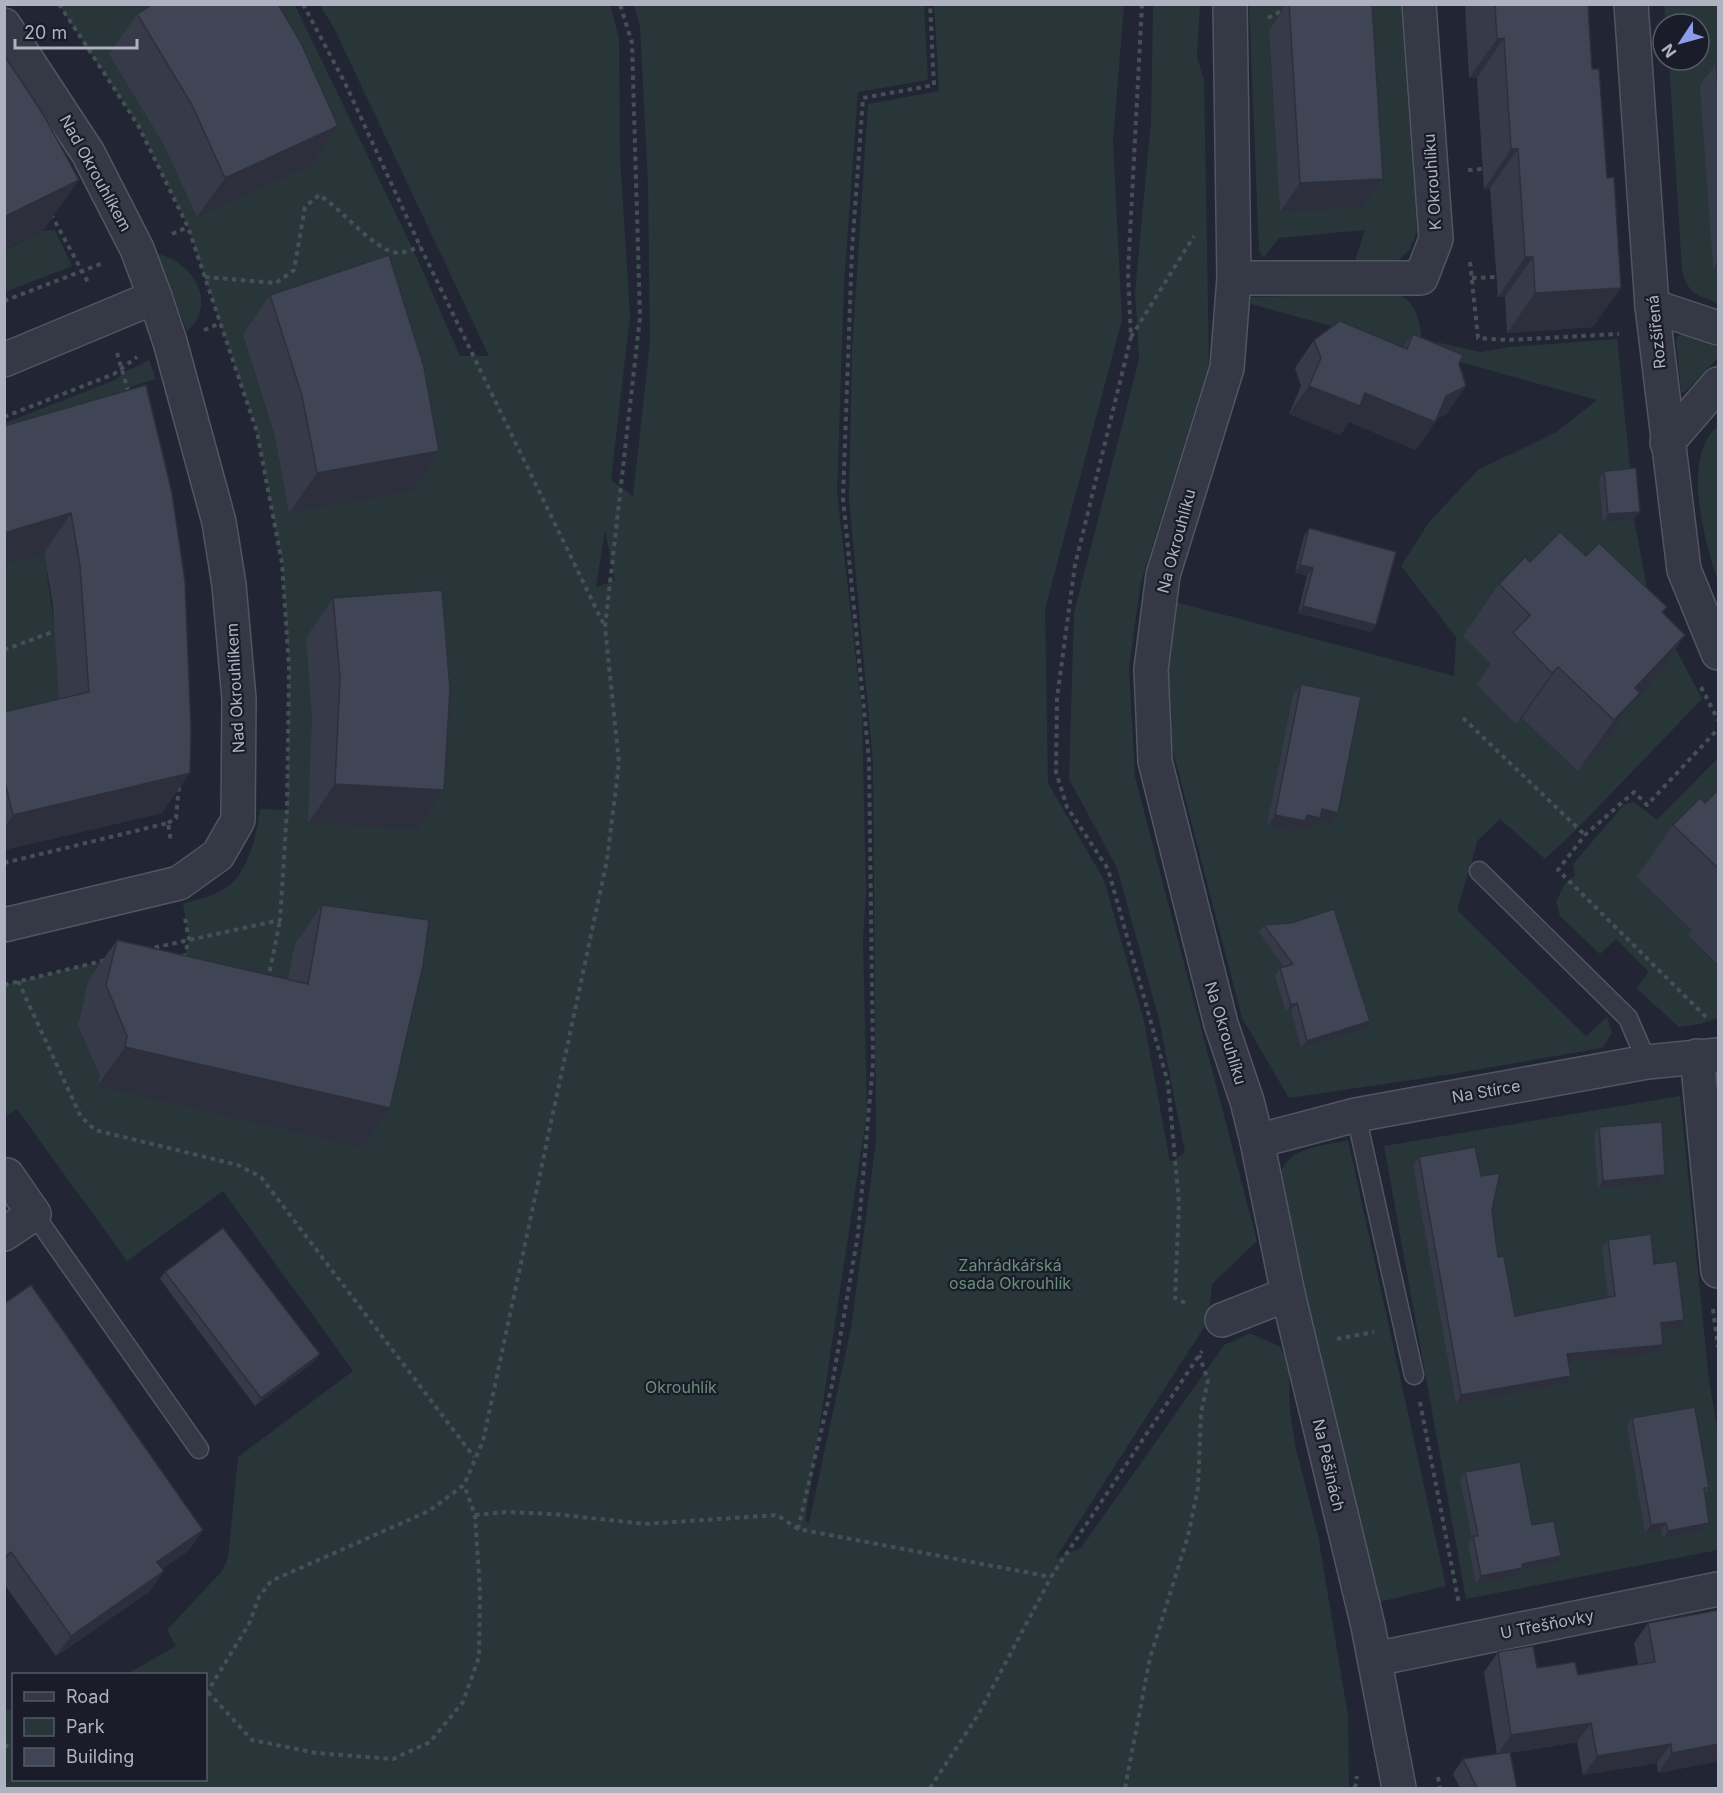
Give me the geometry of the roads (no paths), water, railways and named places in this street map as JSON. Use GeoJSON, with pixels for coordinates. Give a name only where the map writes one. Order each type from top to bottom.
{"type":"FeatureCollection","features":[{"type":"Feature","properties":{"kind":"street","name":"Na Okrouhlíku"},"geometry":{"type":"LineString","coordinates":[[1230,4],[1234,278],[1227,368],[1163,575],[1151,669],[1155,761],[1221,1024],[1247,1101],[1257,1142]]}},
{"type":"Feature","properties":{"kind":"street","name":"K Okrouhlíku"},"geometry":{"type":"LineString","coordinates":[[1234,278],[1421,278],[1436,239],[1419,4]]}},
{"type":"Feature","properties":{"kind":"street","name":"Rozšířená"},"geometry":{"type":"LineString","coordinates":[[1631,4],[1652,306],[1684,570],[1719,653]]}},
{"type":"Feature","properties":{"kind":"street","name":"Nad Okrouhlíkem"},"geometry":{"type":"LineString","coordinates":[[4,25],[88,153],[136,249],[155,297],[170,342],[219,522],[229,585],[239,699],[238,820],[218,855],[179,883],[4,926]]}},
{"type":"Feature","properties":{"kind":"street"},"geometry":{"type":"LineString","coordinates":[[4,360],[155,297]]}},
{"type":"Feature","properties":{"kind":"street"},"geometry":{"type":"LineString","coordinates":[[1652,306],[1719,328]]}},
{"type":"Feature","properties":{"kind":"street"},"geometry":{"type":"LineString","coordinates":[[1667,443],[1719,384]]}},
{"type":"Feature","properties":{"kind":"street"},"geometry":{"type":"LineString","coordinates":[[1708,1055],[1715,1286]]}},
{"type":"Feature","properties":{"kind":"street","name":"Na Stírce"},"geometry":{"type":"LineString","coordinates":[[1257,1142],[1356,1115],[1647,1062],[1708,1055]]}},
{"type":"Feature","properties":{"kind":"street","name":"Na Pěšinách"},"geometry":{"type":"LineString","coordinates":[[1257,1142],[1288,1294],[1375,1659],[1399,1788]]}},
{"type":"Feature","properties":{"kind":"street"},"geometry":{"type":"LineString","coordinates":[[4,1234],[33,1214],[7,1175]]}},
{"type":"Feature","properties":{"kind":"street"},"geometry":{"type":"LineString","coordinates":[[1222,1320],[1288,1294]]}},
{"type":"Feature","properties":{"kind":"street","name":"U Třešňovky"},"geometry":{"type":"LineString","coordinates":[[1375,1659],[1719,1590]]}},
{"type":"Feature","properties":{"kind":"lane"},"geometry":{"type":"LineString","coordinates":[[1479,871],[1628,1018],[1647,1062]]}},
{"type":"Feature","properties":{"kind":"lane"},"geometry":{"type":"LineString","coordinates":[[1356,1115],[1414,1375]]}},
{"type":"Feature","properties":{"kind":"lane"},"geometry":{"type":"LineString","coordinates":[[33,1214],[199,1449]]}},
{"type":"Feature","properties":{"kind":"park label","name":"Zahrádkářská osada Okrouhlík"},"geometry":{"type":"Point","coordinates":[1010,1274]}},
{"type":"Feature","properties":{"kind":"park label","name":"Okrouhlík"},"geometry":{"type":"Point","coordinates":[681,1387]}}]}
